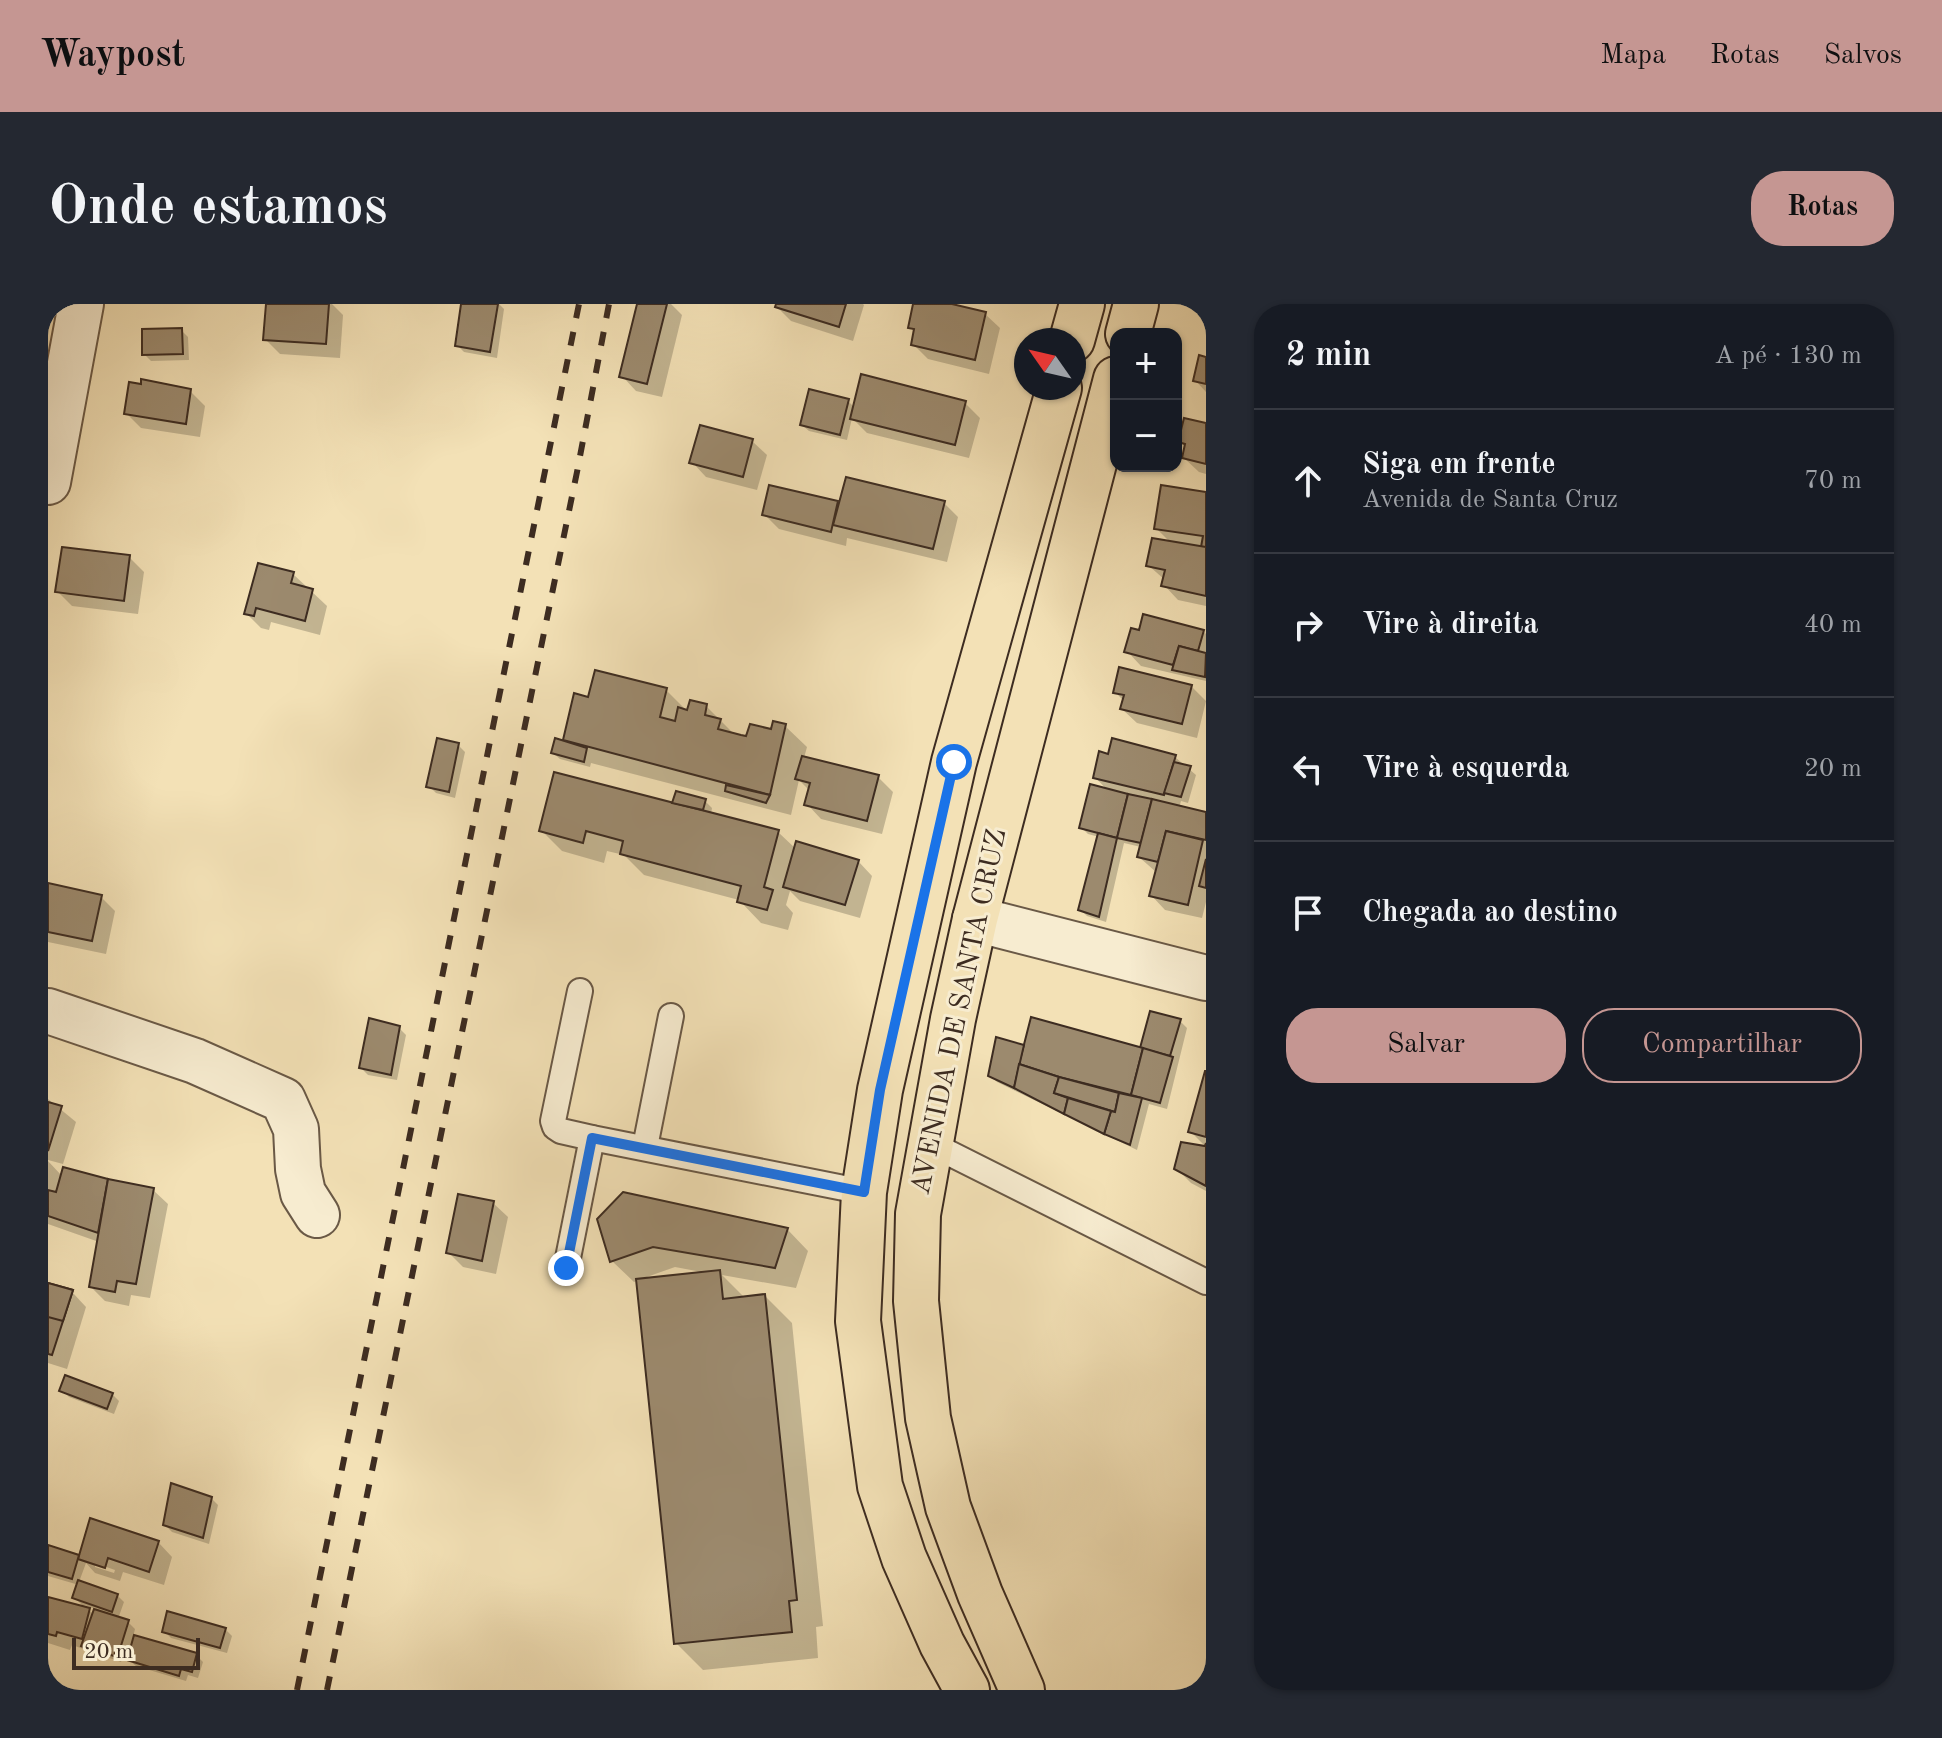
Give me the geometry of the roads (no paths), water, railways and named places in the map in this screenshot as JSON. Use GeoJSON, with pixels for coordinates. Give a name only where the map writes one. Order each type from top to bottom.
{"type":"FeatureCollection","features":[{"type":"Feature","properties":{"kind":"main road"},"geometry":{"type":"LineString","coordinates":[[1075,328],[1082,304]]}},
{"type":"Feature","properties":{"kind":"main road"},"geometry":{"type":"LineString","coordinates":[[1130,328],[1136,304]]}},
{"type":"Feature","properties":{"kind":"main road","name":"AVENIDA DE SANTA CRUZ"},"geometry":{"type":"LineString","coordinates":[[967,1690],[942,1644],[904,1558],[880,1486],[858,1321],[864,1192],[880,1090],[954,762],[1056,400]]}},
{"type":"Feature","properties":{"kind":"main road","name":"AVENIDA DE SANTA CRUZ"},"geometry":{"type":"LineString","coordinates":[[1022,1690],[980,1594],[948,1507],[928,1418],[916,1301],[918,1214],[929,1143],[975,919],[1111,400]]}},
{"type":"Feature","properties":{"kind":"street"},"geometry":{"type":"LineString","coordinates":[[48,482],[81,304]]}},
{"type":"Feature","properties":{"kind":"street"},"geometry":{"type":"LineString","coordinates":[[975,919],[1206,978]]}},
{"type":"Feature","properties":{"kind":"street"},"geometry":{"type":"LineString","coordinates":[[48,1011],[195,1061],[283,1100],[296,1129],[303,1193],[317,1215]]}},
{"type":"Feature","properties":{"kind":"lane"},"geometry":{"type":"LineString","coordinates":[[580,991],[553,1121],[555,1127],[592,1138],[864,1192]]}},
{"type":"Feature","properties":{"kind":"lane"},"geometry":{"type":"LineString","coordinates":[[645,1147],[671,1016]]}},
{"type":"Feature","properties":{"kind":"lane"},"geometry":{"type":"LineString","coordinates":[[566,1268],[592,1138]]}},
{"type":"Feature","properties":{"kind":"lane"},"geometry":{"type":"LineString","coordinates":[[929,1143],[1206,1282]]}},
{"type":"Feature","properties":{"kind":"railway"},"geometry":{"type":"LineString","coordinates":[[297,1690],[579,304]]}},
{"type":"Feature","properties":{"kind":"railway"},"geometry":{"type":"LineString","coordinates":[[327,1690],[609,304]]}}]}
